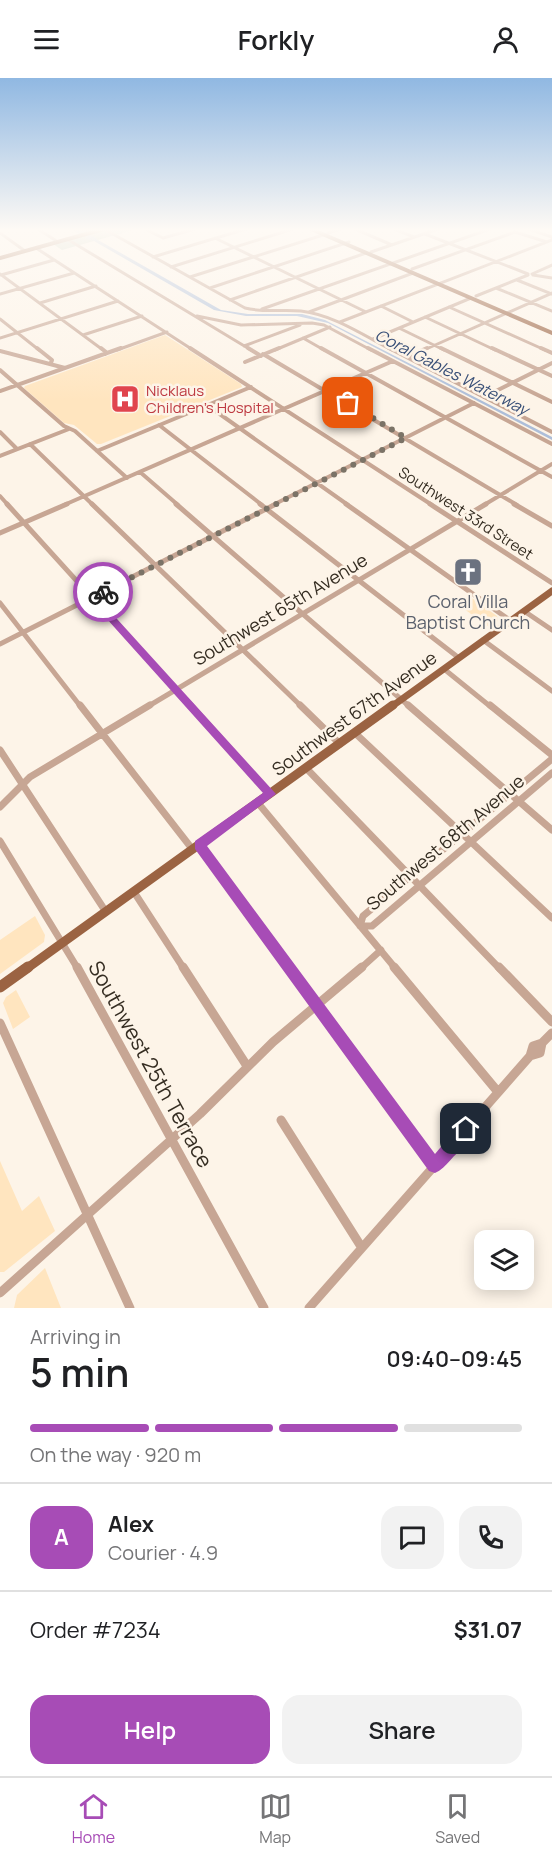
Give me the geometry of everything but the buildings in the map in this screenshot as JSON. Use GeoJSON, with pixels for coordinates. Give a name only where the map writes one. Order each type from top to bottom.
{"type":"FeatureCollection","features":[{"type":"Feature","properties":{"kind":"main road"},"geometry":{"type":"LineString","coordinates":[[448,286],[552,331]]}},
{"type":"Feature","properties":{"kind":"main road"},"geometry":{"type":"LineString","coordinates":[[473,297],[509,312]]}},
{"type":"Feature","properties":{"kind":"main road","name":"Southwest 67th Avenue"},"geometry":{"type":"LineString","coordinates":[[0,987],[552,591]]}},
{"type":"Feature","properties":{"kind":"street"},"geometry":{"type":"LineString","coordinates":[[14,286],[105,354]]}},
{"type":"Feature","properties":{"kind":"street"},"geometry":{"type":"LineString","coordinates":[[0,294],[26,286]]}},
{"type":"Feature","properties":{"kind":"street"},"geometry":{"type":"LineString","coordinates":[[40,303],[95,286]]}},
{"type":"Feature","properties":{"kind":"street","name":"Southwest 33rd Street"},"geometry":{"type":"LineString","coordinates":[[97,286],[552,582]]}},
{"type":"Feature","properties":{"kind":"street"},"geometry":{"type":"LineString","coordinates":[[146,286],[244,346],[327,390],[552,526]]}},
{"type":"Feature","properties":{"kind":"street"},"geometry":{"type":"LineString","coordinates":[[207,286],[245,308],[257,311],[308,313],[340,322],[552,432]]}},
{"type":"Feature","properties":{"kind":"street"},"geometry":{"type":"LineString","coordinates":[[210,288],[215,286]]}},
{"type":"Feature","properties":{"kind":"street"},"geometry":{"type":"LineString","coordinates":[[230,300],[269,286]]}},
{"type":"Feature","properties":{"kind":"street"},"geometry":{"type":"LineString","coordinates":[[315,286],[366,312]]}},
{"type":"Feature","properties":{"kind":"street"},"geometry":{"type":"LineString","coordinates":[[257,311],[323,286]]}},
{"type":"Feature","properties":{"kind":"street"},"geometry":{"type":"LineString","coordinates":[[308,313],[375,286]]}},
{"type":"Feature","properties":{"kind":"street"},"geometry":{"type":"LineString","coordinates":[[340,322],[431,286]]}},
{"type":"Feature","properties":{"kind":"street"},"geometry":{"type":"LineString","coordinates":[[373,339],[500,286]]}},
{"type":"Feature","properties":{"kind":"street"},"geometry":{"type":"LineString","coordinates":[[532,286],[552,294]]}},
{"type":"Feature","properties":{"kind":"street"},"geometry":{"type":"LineString","coordinates":[[496,288],[552,311]]}},
{"type":"Feature","properties":{"kind":"street"},"geometry":{"type":"LineString","coordinates":[[17,289],[40,303],[58,319],[106,352],[105,354]]}},
{"type":"Feature","properties":{"kind":"street"},"geometry":{"type":"LineString","coordinates":[[407,357],[552,294]]}},
{"type":"Feature","properties":{"kind":"street"},"geometry":{"type":"LineString","coordinates":[[0,338],[118,300]]}},
{"type":"Feature","properties":{"kind":"street"},"geometry":{"type":"LineString","coordinates":[[381,306],[413,322]]}},
{"type":"Feature","properties":{"kind":"street"},"geometry":{"type":"LineString","coordinates":[[449,307],[552,353]]}},
{"type":"Feature","properties":{"kind":"street"},"geometry":{"type":"LineString","coordinates":[[83,335],[142,316]]}},
{"type":"Feature","properties":{"kind":"street"},"geometry":{"type":"LineString","coordinates":[[197,316],[241,325],[317,323],[330,327],[552,444]]}},
{"type":"Feature","properties":{"kind":"street"},"geometry":{"type":"LineString","coordinates":[[424,317],[552,376]]}},
{"type":"Feature","properties":{"kind":"street"},"geometry":{"type":"LineString","coordinates":[[0,319],[52,360],[51,363]]}},
{"type":"Feature","properties":{"kind":"street"},"geometry":{"type":"LineString","coordinates":[[244,346],[301,323]]}},
{"type":"Feature","properties":{"kind":"street"},"geometry":{"type":"LineString","coordinates":[[245,362],[330,327]]}},
{"type":"Feature","properties":{"kind":"street"},"geometry":{"type":"LineString","coordinates":[[399,328],[552,402]]}},
{"type":"Feature","properties":{"kind":"street"},"geometry":{"type":"LineString","coordinates":[[0,391],[167,332]]}},
{"type":"Feature","properties":{"kind":"street"},"geometry":{"type":"LineString","coordinates":[[303,338],[552,477]]}},
{"type":"Feature","properties":{"kind":"street"},"geometry":{"type":"LineString","coordinates":[[0,351],[66,368]]}},
{"type":"Feature","properties":{"kind":"street"},"geometry":{"type":"LineString","coordinates":[[0,533],[393,361]]}},
{"type":"Feature","properties":{"kind":"street"},"geometry":{"type":"LineString","coordinates":[[484,397],[552,363]]}},
{"type":"Feature","properties":{"kind":"street"},"geometry":{"type":"LineString","coordinates":[[0,370],[127,478]]}},
{"type":"Feature","properties":{"kind":"street"},"geometry":{"type":"LineString","coordinates":[[97,451],[251,387]]}},
{"type":"Feature","properties":{"kind":"street"},"geometry":{"type":"LineString","coordinates":[[0,644],[474,403]]}},
{"type":"Feature","properties":{"kind":"street"},"geometry":{"type":"LineString","coordinates":[[207,405],[510,621]]}},
{"type":"Feature","properties":{"kind":"street"},"geometry":{"type":"LineString","coordinates":[[159,425],[459,658]]}},
{"type":"Feature","properties":{"kind":"street"},"geometry":{"type":"LineString","coordinates":[[0,456],[70,429]]}},
{"type":"Feature","properties":{"kind":"street"},"geometry":{"type":"LineString","coordinates":[[0,432],[17,449]]}},
{"type":"Feature","properties":{"kind":"street"},"geometry":{"type":"LineString","coordinates":[[30,444],[340,744]]}},
{"type":"Feature","properties":{"kind":"street","name":"Southwest 65th Avenue"},"geometry":{"type":"LineString","coordinates":[[0,807],[21,784],[552,464]]}},
{"type":"Feature","properties":{"kind":"street"},"geometry":{"type":"LineString","coordinates":[[140,472],[552,830]]}},
{"type":"Feature","properties":{"kind":"street"},"geometry":{"type":"LineString","coordinates":[[0,496],[270,794]]}},
{"type":"Feature","properties":{"kind":"street"},"geometry":{"type":"LineString","coordinates":[[0,603],[102,734],[196,847],[318,1006],[435,1166]]}},
{"type":"Feature","properties":{"kind":"street"},"geometry":{"type":"LineString","coordinates":[[524,611],[552,630]]}},
{"type":"Feature","properties":{"kind":"street"},"geometry":{"type":"LineString","coordinates":[[483,640],[552,691]]}},
{"type":"Feature","properties":{"kind":"street"},"geometry":{"type":"LineString","coordinates":[[444,669],[552,757]]}},
{"type":"Feature","properties":{"kind":"street"},"geometry":{"type":"LineString","coordinates":[[355,733],[552,918]]}},
{"type":"Feature","properties":{"kind":"street"},"geometry":{"type":"LineString","coordinates":[[0,750],[106,912]]}},
{"type":"Feature","properties":{"kind":"street","name":"Southwest 68th Avenue"},"geometry":{"type":"LineString","coordinates":[[552,757],[363,916],[360,926],[372,926],[552,773]]}},
{"type":"Feature","properties":{"kind":"street"},"geometry":{"type":"LineString","coordinates":[[306,768],[552,1022]]}},
{"type":"Feature","properties":{"kind":"street"},"geometry":{"type":"LineString","coordinates":[[258,803],[498,1092]]}},
{"type":"Feature","properties":{"kind":"street","name":"Southwest 25th Terrace"},"geometry":{"type":"LineString","coordinates":[[0,841],[63,943],[264,1308]]}},
{"type":"Feature","properties":{"kind":"street"},"geometry":{"type":"LineString","coordinates":[[135,891],[247,1066]]}},
{"type":"Feature","properties":{"kind":"street"},"geometry":{"type":"LineString","coordinates":[[0,1293],[171,1139],[273,1042],[381,950]]}},
{"type":"Feature","properties":{"kind":"street"},"geometry":{"type":"LineString","coordinates":[[0,1023],[130,1308]]}},
{"type":"Feature","properties":{"kind":"street"},"geometry":{"type":"LineString","coordinates":[[309,1308],[451,1147],[461,1142],[466,1129],[530,1056],[540,1053],[542,1043],[552,1033]]}},
{"type":"Feature","properties":{"kind":"street"},"geometry":{"type":"LineString","coordinates":[[281,1120],[362,1248]]}},
{"type":"Feature","properties":{"kind":"shaded area","name":"Nicklaus Children's Hospital"},"geometry":{"type":"Polygon","coordinates":[[[165,335],[241,384],[242,387],[101,444],[97,444],[74,425],[64,423],[24,388],[25,386],[165,335]]]}},
{"type":"Feature","properties":{"kind":"shaded area"},"geometry":{"type":"Polygon","coordinates":[[[472,598],[497,616],[498,621],[489,627],[460,606],[472,598]]]}},
{"type":"Feature","properties":{"kind":"shaded area"},"geometry":{"type":"Polygon","coordinates":[[[35,916],[45,935],[44,942],[0,974],[0,940],[35,916]]]}},
{"type":"Feature","properties":{"kind":"shaded area"},"geometry":{"type":"Polygon","coordinates":[[[16,990],[30,1017],[13,1029],[3,1003],[6,997],[16,990]]]}},
{"type":"Feature","properties":{"kind":"shaded area"},"geometry":{"type":"Polygon","coordinates":[[[0,1161],[22,1211],[39,1196],[55,1231],[4,1272],[0,1272],[0,1161]]]}},
{"type":"Feature","properties":{"kind":"shaded area"},"geometry":{"type":"Polygon","coordinates":[[[45,1268],[61,1308],[14,1308],[17,1295],[45,1268]]]}},
{"type":"Feature","properties":{"kind":"water"},"geometry":{"type":"Polygon","coordinates":[[[173,286],[180,286],[221,310],[248,314],[302,314],[325,320],[552,437],[552,440],[328,323],[297,316],[246,316],[214,310],[173,286]]]}},
{"type":"Feature","properties":{"kind":"way so far"},"geometry":{"type":"LineString","coordinates":[[103,592],[406,438],[348,403]]}},
{"type":"Feature","properties":{"kind":"place","name":"Nicklaus Children's Hospital"},"geometry":{"type":"Point","coordinates":[125,399]}},
{"type":"Feature","properties":{"kind":"place","name":"Coral Villa Baptist Church"},"geometry":{"type":"Point","coordinates":[468,572]}},
{"type":"Feature","properties":{"kind":"route"},"geometry":{"type":"LineString","coordinates":[[103,592],[92,597],[270,794],[199,845],[435,1166],[451,1147],[461,1142],[466,1129]]}},
{"type":"Feature","properties":{"kind":"water label","name":"Coral Gables Waterway"},"geometry":{"type":"Point","coordinates":[452,372]}}]}
